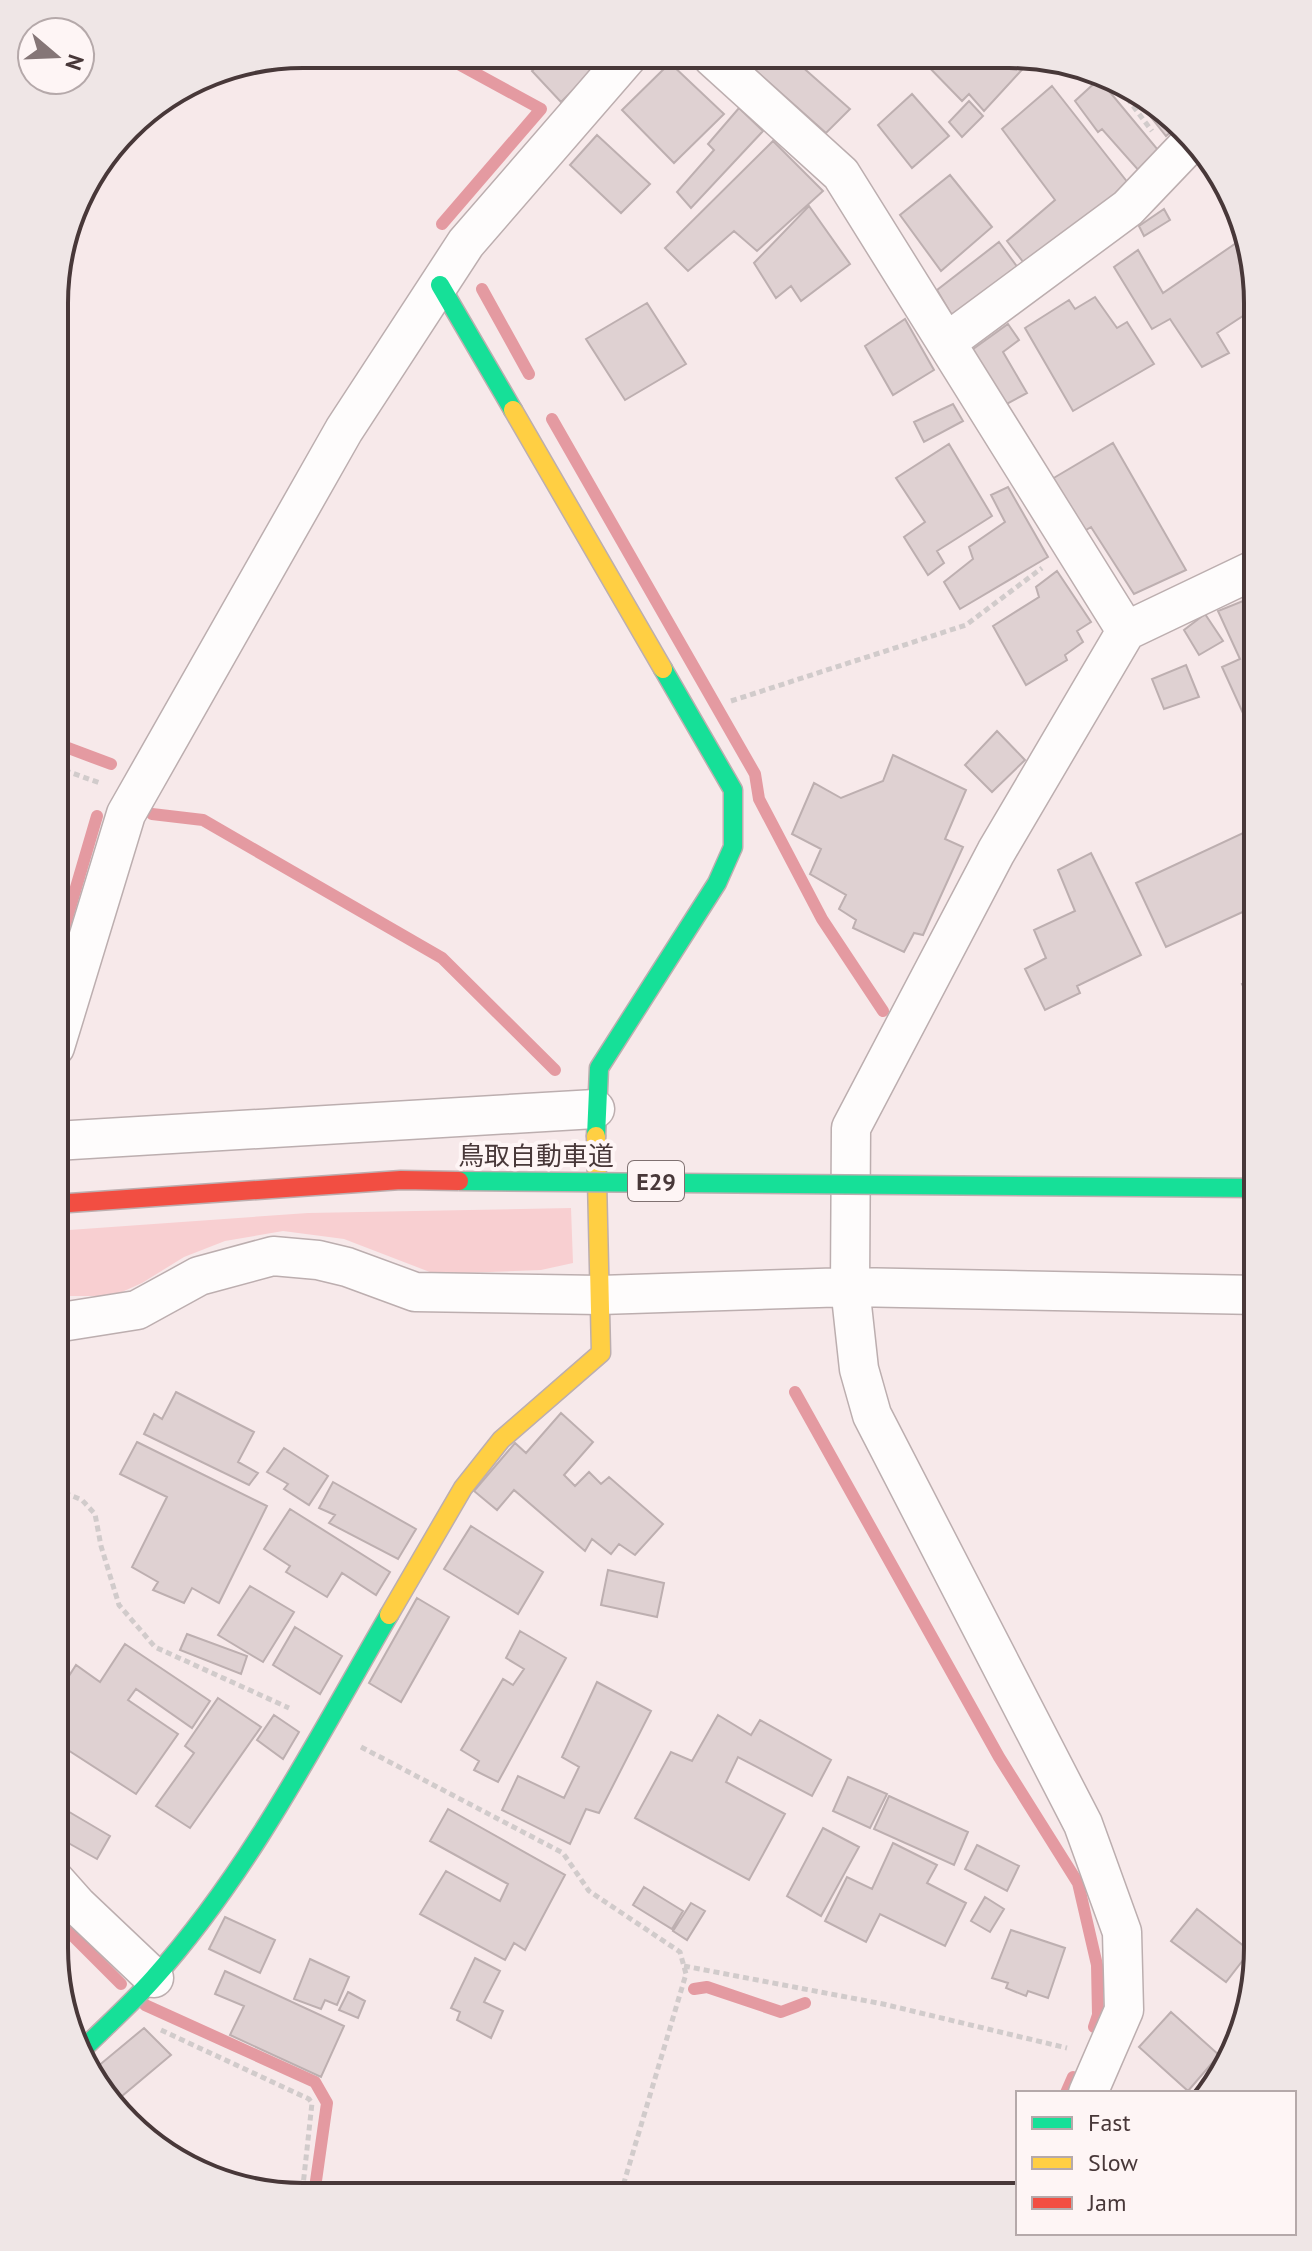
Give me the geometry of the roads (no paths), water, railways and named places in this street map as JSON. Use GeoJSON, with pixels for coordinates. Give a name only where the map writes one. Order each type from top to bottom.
{"type":"FeatureCollection","features":[{"type":"Feature","properties":{"kind":"main road"},"geometry":{"type":"LineString","coordinates":[[88,2043],[154,1978],[222,1889],[325,1729],[463,1488],[501,1440],[601,1353],[595,1109],[599,1068],[717,883],[733,847],[733,790],[440,285]]}},
{"type":"Feature","properties":{"kind":"main road","name":"鳥取自動車道"},"geometry":{"type":"LineString","coordinates":[[574,1157],[621,1156]]}},
{"type":"Feature","properties":{"kind":"main road"},"geometry":{"type":"LineString","coordinates":[[825,1157],[872,1159]]}},
{"type":"Feature","properties":{"kind":"main road","name":"鳥取自動車道"},"geometry":{"type":"LineString","coordinates":[[68,1203],[401,1180],[1243,1188]]}},
{"type":"Feature","properties":{"kind":"street"},"geometry":{"type":"LineString","coordinates":[[725,68],[841,174],[1126,631]]}},
{"type":"Feature","properties":{"kind":"street"},"geometry":{"type":"LineString","coordinates":[[68,1004],[126,814],[344,430],[466,243],[617,69]]}},
{"type":"Feature","properties":{"kind":"street"},"geometry":{"type":"LineString","coordinates":[[947,342],[1128,208],[1184,148]]}},
{"type":"Feature","properties":{"kind":"street"},"geometry":{"type":"LineString","coordinates":[[1089,2091],[1124,2010],[1122,1932],[1083,1824],[872,1415],[859,1369],[850,1287],[851,1128],[996,852],[1126,631],[1244,575]]}},
{"type":"Feature","properties":{"kind":"street"},"geometry":{"type":"LineString","coordinates":[[68,1140],[595,1109]]}},
{"type":"Feature","properties":{"kind":"street"},"geometry":{"type":"LineString","coordinates":[[68,1321],[137,1310],[199,1276],[273,1256],[318,1260],[347,1267],[415,1292],[600,1295],[850,1287],[1243,1295]]}},
{"type":"Feature","properties":{"kind":"street"},"geometry":{"type":"LineString","coordinates":[[68,1895],[154,1978]]}},
{"type":"Feature","properties":{"kind":"waterway"},"geometry":{"type":"LineString","coordinates":[[442,224],[541,109],[467,69]]}},
{"type":"Feature","properties":{"kind":"waterway"},"geometry":{"type":"LineString","coordinates":[[482,289],[529,374]]}},
{"type":"Feature","properties":{"kind":"waterway"},"geometry":{"type":"LineString","coordinates":[[552,419],[755,774],[759,799],[822,919],[883,1011]]}},
{"type":"Feature","properties":{"kind":"waterway"},"geometry":{"type":"LineString","coordinates":[[68,748],[111,764]]}},
{"type":"Feature","properties":{"kind":"waterway"},"geometry":{"type":"LineString","coordinates":[[152,814],[203,820],[442,958],[555,1070]]}},
{"type":"Feature","properties":{"kind":"waterway"},"geometry":{"type":"LineString","coordinates":[[68,915],[97,816]]}},
{"type":"Feature","properties":{"kind":"waterway"},"geometry":{"type":"LineString","coordinates":[[795,1392],[999,1757],[1078,1883],[1097,1965],[1098,2015],[1094,2027]]}},
{"type":"Feature","properties":{"kind":"waterway"},"geometry":{"type":"LineString","coordinates":[[68,1931],[121,1984]]}},
{"type":"Feature","properties":{"kind":"waterway"},"geometry":{"type":"LineString","coordinates":[[694,1989],[707,1987],[781,2012],[805,2003]]}},
{"type":"Feature","properties":{"kind":"waterway"},"geometry":{"type":"LineString","coordinates":[[145,2005],[315,2082],[327,2103],[316,2183]]}},
{"type":"Feature","properties":{"kind":"waterway"},"geometry":{"type":"LineString","coordinates":[[1067,2091],[1073,2077]]}}]}
